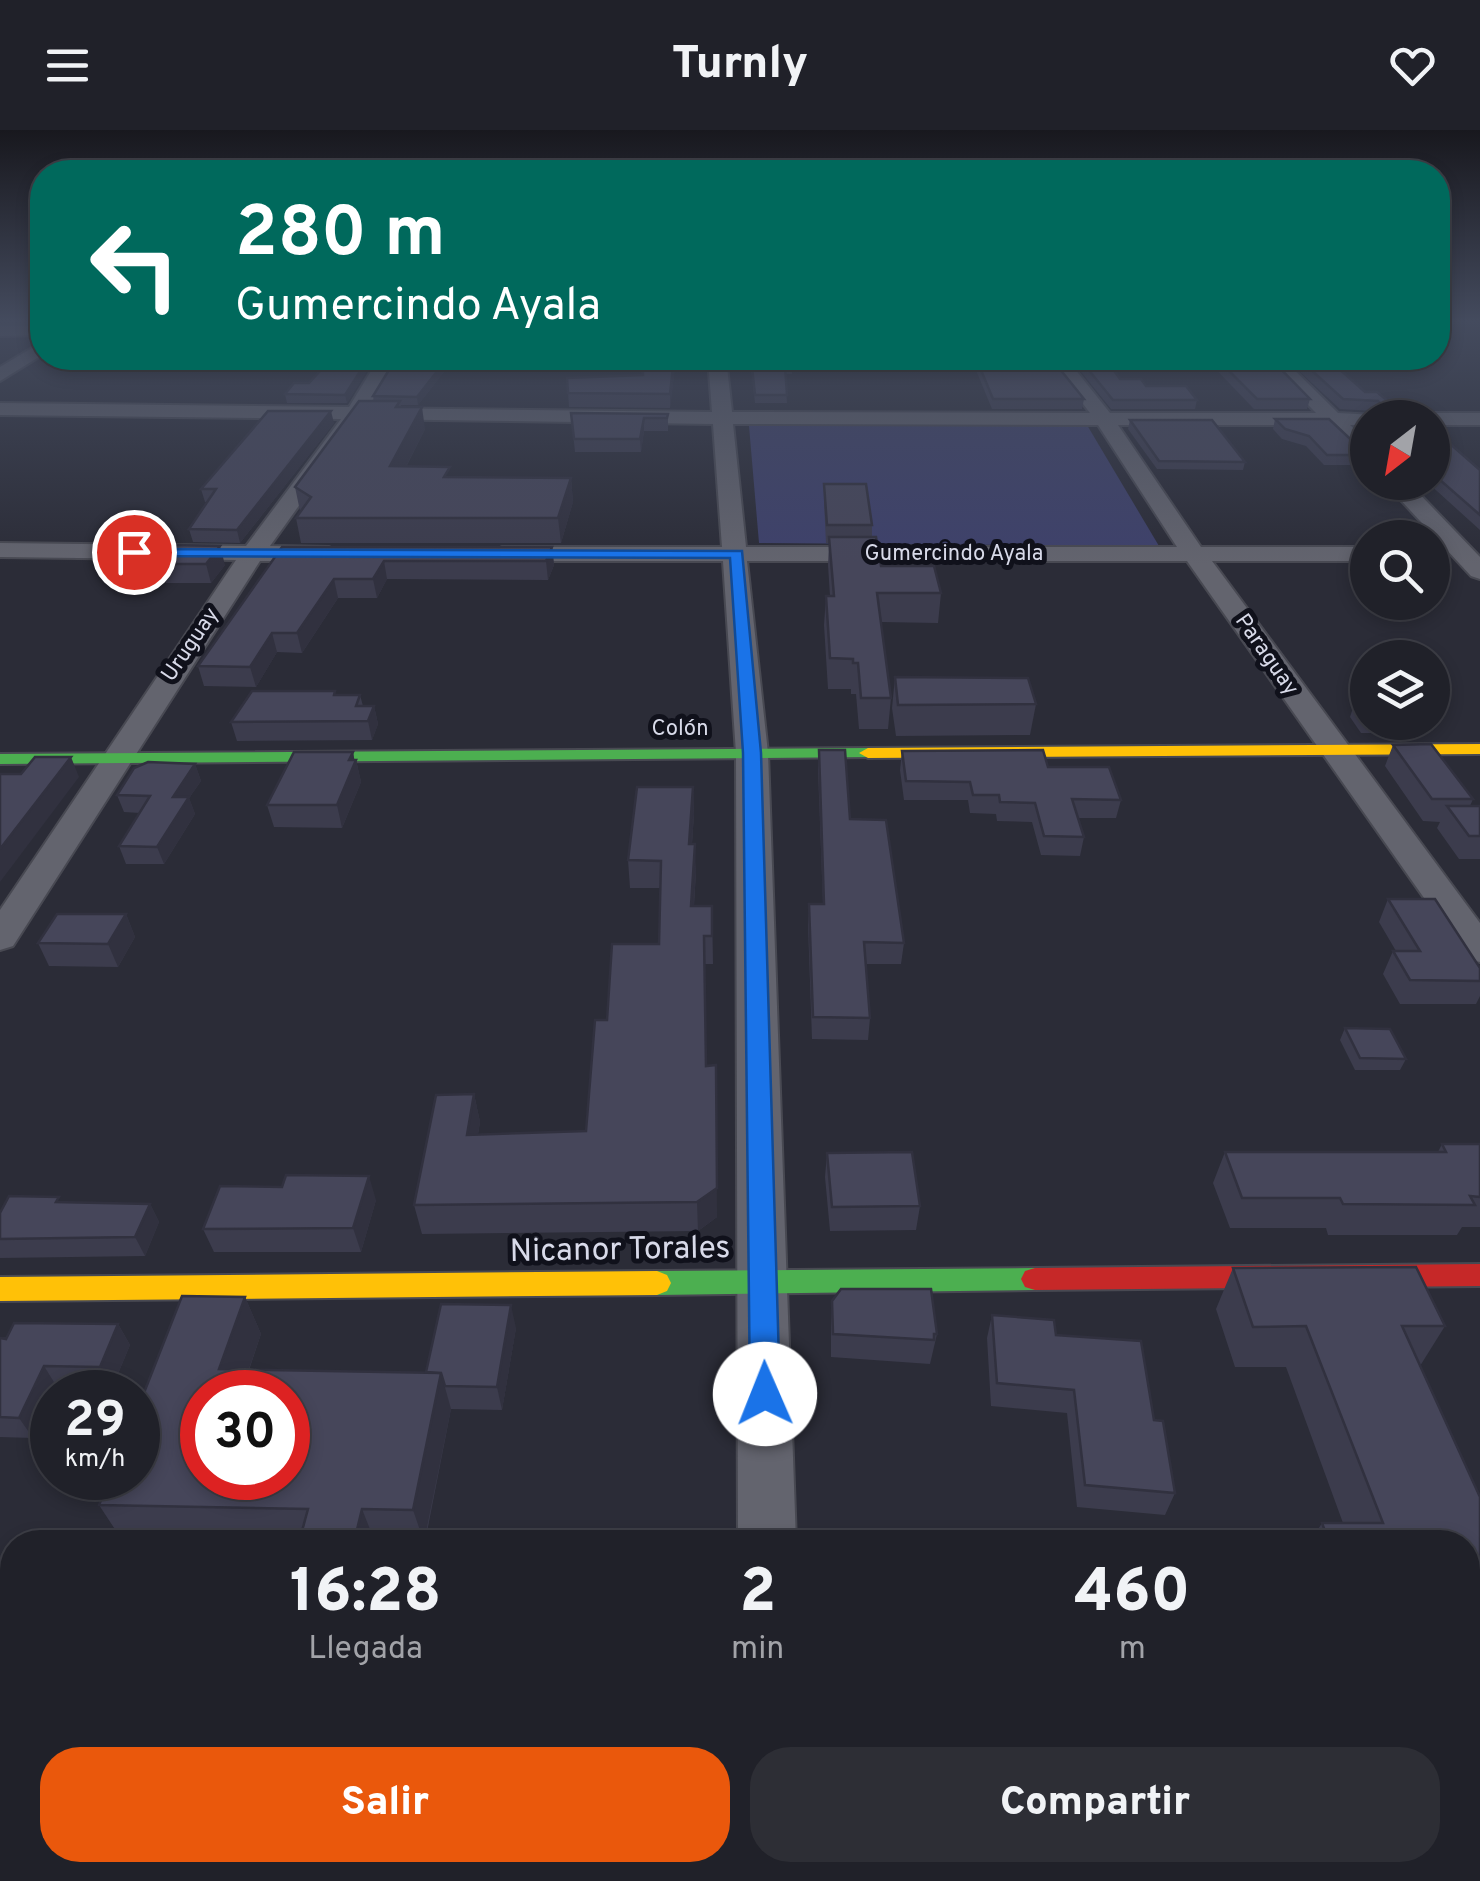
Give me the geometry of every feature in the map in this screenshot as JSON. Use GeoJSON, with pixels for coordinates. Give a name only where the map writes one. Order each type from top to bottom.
{"type":"FeatureCollection","features":[{"type":"Feature","properties":{"kind":"street","name":"Uruguay"},"geometry":{"type":"LineString","coordinates":[[0,938],[252,554],[363,401]]}},
{"type":"Feature","properties":{"kind":"street"},"geometry":{"type":"LineString","coordinates":[[722,401],[752,753],[767,1530]]}},
{"type":"Feature","properties":{"kind":"street","name":"Paraguay"},"geometry":{"type":"LineString","coordinates":[[1090,401],[1194,554],[1480,950]]}},
{"type":"Feature","properties":{"kind":"street"},"geometry":{"type":"LineString","coordinates":[[1315,401],[1350,435]]}},
{"type":"Feature","properties":{"kind":"street"},"geometry":{"type":"LineString","coordinates":[[0,409],[724,418],[1350,418]]}},
{"type":"Feature","properties":{"kind":"street"},"geometry":{"type":"LineString","coordinates":[[1450,419],[1480,419]]}},
{"type":"Feature","properties":{"kind":"street"},"geometry":{"type":"LineString","coordinates":[[1412,500],[1474,560]]}},
{"type":"Feature","properties":{"kind":"street"},"geometry":{"type":"LineString","coordinates":[[0,550],[349,554]]}},
{"type":"Feature","properties":{"kind":"street","name":"Gumercindo Ayala"},"geometry":{"type":"LineString","coordinates":[[485,554],[1350,554]]}},
{"type":"Feature","properties":{"kind":"street","name":"Colón"},"geometry":{"type":"LineString","coordinates":[[0,759],[1480,749]]}},
{"type":"Feature","properties":{"kind":"street","name":"Nicanor Torales"},"geometry":{"type":"LineString","coordinates":[[0,1289],[1480,1276]]}},
{"type":"Feature","properties":{"kind":"shaded area"},"geometry":{"type":"Polygon","coordinates":[[[1087,425],[1159,546],[759,543],[749,426],[1087,425]]]}},
{"type":"Feature","properties":{"kind":"building"},"geometry":{"type":"Polygon","coordinates":[[[359,401],[400,401],[396,407],[422,407],[390,466],[450,467],[444,477],[571,478],[558,518],[296,518],[311,497],[295,487],[359,401]]]}},
{"type":"Feature","properties":{"kind":"building"},"geometry":{"type":"Polygon","coordinates":[[[268,411],[331,411],[237,530],[189,529],[216,489],[201,489],[268,411]]]}},
{"type":"Feature","properties":{"kind":"building"},"geometry":{"type":"Polygon","coordinates":[[[571,413],[668,414],[667,418],[644,418],[640,439],[574,439],[571,413]]]}},
{"type":"Feature","properties":{"kind":"building"},"geometry":{"type":"Polygon","coordinates":[[[1275,419],[1329,419],[1350,439],[1350,455],[1327,455],[1309,436],[1285,429],[1275,419]]]}},
{"type":"Feature","properties":{"kind":"building"},"geometry":{"type":"Polygon","coordinates":[[[1130,420],[1212,420],[1245,462],[1159,461],[1130,420]]]}},
{"type":"Feature","properties":{"kind":"building"},"geometry":{"type":"Polygon","coordinates":[[[1450,444],[1480,470],[1480,515],[1450,489],[1450,444]]]}},
{"type":"Feature","properties":{"kind":"building"},"geometry":{"type":"Polygon","coordinates":[[[824,484],[866,484],[872,525],[827,525],[824,484]]]}},
{"type":"Feature","properties":{"kind":"building"},"geometry":{"type":"Polygon","coordinates":[[[829,537],[876,537],[881,566],[934,566],[941,593],[877,593],[891,698],[861,698],[858,663],[853,663],[853,659],[830,658],[826,596],[834,596],[829,537]]]}},
{"type":"Feature","properties":{"kind":"building"},"geometry":{"type":"Polygon","coordinates":[[[173,545],[220,546],[206,564],[161,564],[173,545]]]}},
{"type":"Feature","properties":{"kind":"building"},"geometry":{"type":"Polygon","coordinates":[[[282,547],[552,547],[546,561],[384,561],[373,579],[334,579],[297,633],[272,633],[250,667],[198,666],[282,547]]]}},
{"type":"Feature","properties":{"kind":"building"},"geometry":{"type":"Polygon","coordinates":[[[895,677],[1028,678],[1036,704],[898,705],[895,677]]]}},
{"type":"Feature","properties":{"kind":"building"},"geometry":{"type":"Polygon","coordinates":[[[252,691],[335,691],[334,695],[360,695],[356,706],[374,706],[368,721],[231,722],[252,691]]]}},
{"type":"Feature","properties":{"kind":"building"},"geometry":{"type":"Polygon","coordinates":[[[1431,744],[1473,799],[1432,799],[1393,745],[1431,744]]]}},
{"type":"Feature","properties":{"kind":"building"},"geometry":{"type":"Polygon","coordinates":[[[819,750],[845,750],[850,819],[886,820],[904,943],[864,942],[870,1018],[813,1017],[809,904],[824,904],[819,750]]]}},
{"type":"Feature","properties":{"kind":"building"},"geometry":{"type":"Polygon","coordinates":[[[1043,750],[1048,767],[1109,767],[1121,800],[1072,799],[1084,837],[1044,836],[1035,803],[1000,802],[999,795],[973,795],[970,782],[906,781],[902,751],[1043,750]]]}},
{"type":"Feature","properties":{"kind":"building"},"geometry":{"type":"Polygon","coordinates":[[[294,752],[353,752],[349,760],[356,760],[337,805],[267,805],[294,752]]]}},
{"type":"Feature","properties":{"kind":"building"},"geometry":{"type":"Polygon","coordinates":[[[35,757],[71,757],[0,849],[0,774],[21,774],[35,757]]]}},
{"type":"Feature","properties":{"kind":"building"},"geometry":{"type":"Polygon","coordinates":[[[148,762],[195,764],[173,797],[189,797],[157,847],[119,846],[150,796],[117,795],[134,768],[148,762]]]}},
{"type":"Feature","properties":{"kind":"building"},"geometry":{"type":"Polygon","coordinates":[[[637,787],[693,787],[689,844],[695,844],[691,906],[712,906],[712,936],[704,936],[706,1066],[716,1065],[717,1188],[697,1202],[414,1205],[436,1095],[474,1094],[467,1135],[586,1131],[595,1020],[607,1020],[612,944],[659,944],[661,861],[628,860],[637,787]]]}},
{"type":"Feature","properties":{"kind":"building"},"geometry":{"type":"Polygon","coordinates":[[[1447,806],[1480,806],[1480,836],[1469,836],[1447,806]]]}},
{"type":"Feature","properties":{"kind":"building"},"geometry":{"type":"Polygon","coordinates":[[[1388,899],[1435,899],[1480,968],[1480,981],[1410,980],[1393,951],[1420,951],[1388,899]]]}},
{"type":"Feature","properties":{"kind":"building"},"geometry":{"type":"Polygon","coordinates":[[[57,914],[126,914],[108,944],[38,943],[57,914]]]}},
{"type":"Feature","properties":{"kind":"building"},"geometry":{"type":"Polygon","coordinates":[[[1345,1028],[1390,1029],[1406,1059],[1360,1058],[1345,1028]]]}},
{"type":"Feature","properties":{"kind":"building"},"geometry":{"type":"Polygon","coordinates":[[[1442,1144],[1480,1144],[1480,1197],[1470,1196],[1475,1205],[1242,1198],[1225,1152],[1446,1152],[1442,1144]]]}},
{"type":"Feature","properties":{"kind":"building"},"geometry":{"type":"Polygon","coordinates":[[[912,1152],[920,1206],[832,1207],[827,1153],[912,1152]]]}},
{"type":"Feature","properties":{"kind":"building"},"geometry":{"type":"Polygon","coordinates":[[[286,1175],[369,1176],[353,1228],[203,1229],[220,1186],[282,1187],[286,1175]]]}},
{"type":"Feature","properties":{"kind":"building"},"geometry":{"type":"Polygon","coordinates":[[[9,1196],[59,1197],[56,1202],[150,1204],[135,1237],[0,1239],[0,1213],[9,1196]]]}},
{"type":"Feature","properties":{"kind":"building"},"geometry":{"type":"Polygon","coordinates":[[[1416,1267],[1445,1326],[1402,1326],[1480,1497],[1480,1530],[1325,1530],[1322,1523],[1383,1523],[1306,1326],[1253,1327],[1233,1268],[1416,1267]]]}},
{"type":"Feature","properties":{"kind":"building"},"geometry":{"type":"Polygon","coordinates":[[[841,1289],[931,1289],[937,1334],[934,1340],[833,1334],[832,1301],[841,1289]]]}},
{"type":"Feature","properties":{"kind":"building"},"geometry":{"type":"Polygon","coordinates":[[[182,1296],[245,1297],[219,1369],[274,1370],[180,1370],[180,1500],[310,1500],[310,1371],[441,1373],[413,1510],[362,1509],[357,1530],[302,1530],[308,1509],[99,1505],[101,1500],[160,1500],[160,1370],[153,1370],[182,1296]]]}},
{"type":"Feature","properties":{"kind":"building"},"geometry":{"type":"Polygon","coordinates":[[[441,1304],[511,1305],[497,1387],[445,1386],[441,1373],[426,1372],[441,1304]]]}},
{"type":"Feature","properties":{"kind":"building"},"geometry":{"type":"Polygon","coordinates":[[[992,1315],[1054,1320],[1056,1335],[1141,1341],[1154,1420],[1163,1421],[1175,1493],[1085,1485],[1074,1390],[997,1383],[992,1315]]]}},
{"type":"Feature","properties":{"kind":"building"},"geometry":{"type":"Polygon","coordinates":[[[14,1323],[118,1324],[100,1367],[44,1366],[42,1370],[30,1370],[30,1395],[19,1418],[0,1417],[0,1338],[6,1339],[14,1323]]]}},
{"type":"Feature","properties":{"kind":"traffic: fast"},"geometry":{"type":"LineString","coordinates":[[0,759],[868,753]]}},
{"type":"Feature","properties":{"kind":"traffic: fast"},"geometry":{"type":"LineString","coordinates":[[657,1283],[1035,1279]]}},
{"type":"Feature","properties":{"kind":"traffic: slow"},"geometry":{"type":"LineString","coordinates":[[868,753],[1480,749]]}},
{"type":"Feature","properties":{"kind":"traffic: slow"},"geometry":{"type":"LineString","coordinates":[[0,1289],[657,1283]]}},
{"type":"Feature","properties":{"kind":"traffic: jam"},"geometry":{"type":"LineString","coordinates":[[1035,1279],[1480,1275]]}},
{"type":"Feature","properties":{"kind":"route"},"geometry":{"type":"LineString","coordinates":[[134,552],[737,554],[752,753],[765,1394]]}}]}
